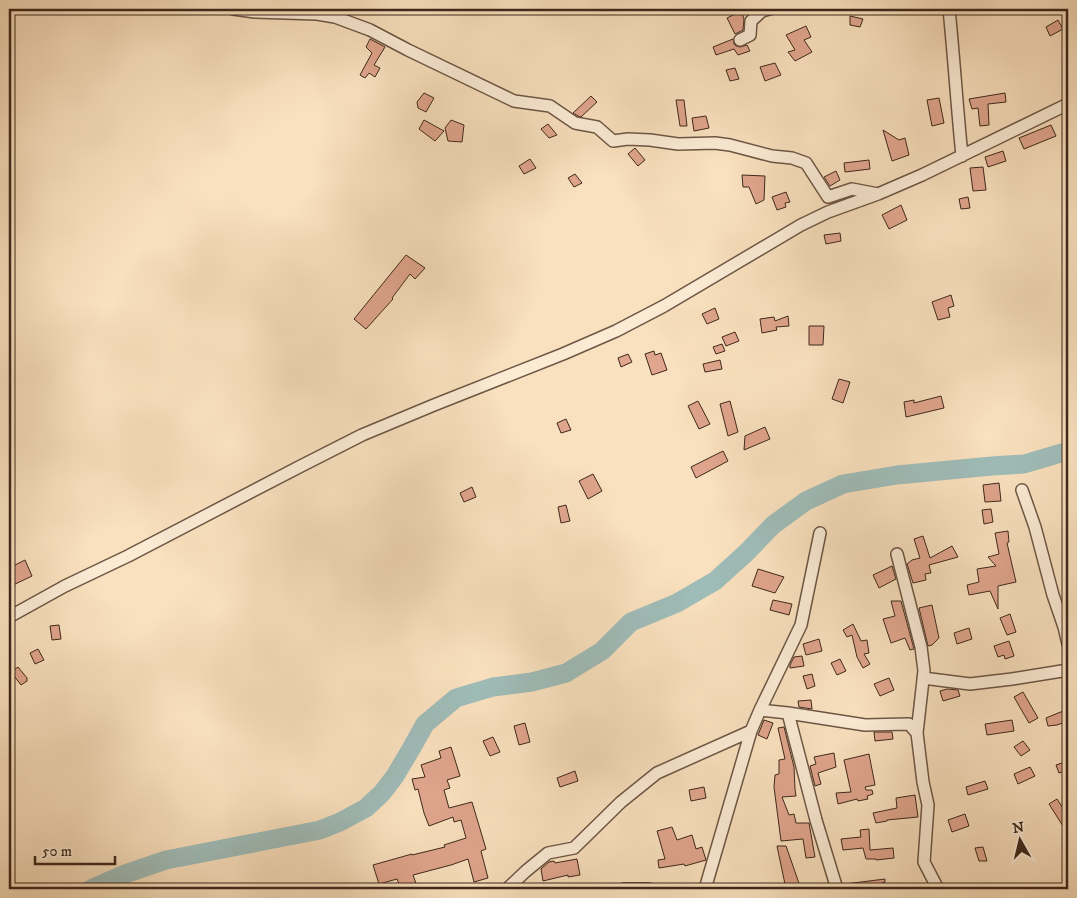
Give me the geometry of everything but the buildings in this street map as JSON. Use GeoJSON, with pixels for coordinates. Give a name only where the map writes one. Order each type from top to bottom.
{"type":"FeatureCollection","features":[{"type":"Feature","properties":{"kind":"street"},"geometry":{"type":"LineString","coordinates":[[233,9],[255,12],[317,14],[335,17],[370,30],[514,101],[550,106],[575,123],[597,127],[613,141],[628,139],[678,144],[715,143],[730,145],[772,156],[792,158],[806,163],[828,197],[852,189],[878,194]]}},
{"type":"Feature","properties":{"kind":"street"},"geometry":{"type":"LineString","coordinates":[[740,40],[750,34],[751,21],[762,11],[769,9]]}},
{"type":"Feature","properties":{"kind":"street"},"geometry":{"type":"LineString","coordinates":[[949,9],[955,59],[962,156]]}},
{"type":"Feature","properties":{"kind":"street"},"geometry":{"type":"LineString","coordinates":[[9,616],[362,435],[616,331],[664,306],[801,224],[922,175],[1068,104]]}},
{"type":"Feature","properties":{"kind":"street"},"geometry":{"type":"LineString","coordinates":[[1022,490],[1035,528],[1068,644]]}},
{"type":"Feature","properties":{"kind":"street"},"geometry":{"type":"LineString","coordinates":[[705,889],[751,732],[801,625],[820,533]]}},
{"type":"Feature","properties":{"kind":"street"},"geometry":{"type":"LineString","coordinates":[[897,554],[921,647],[924,671],[917,733],[928,805],[924,862],[938,889]]}},
{"type":"Feature","properties":{"kind":"street"},"geometry":{"type":"LineString","coordinates":[[923,678],[970,684],[1062,671],[1068,672]]}},
{"type":"Feature","properties":{"kind":"street"},"geometry":{"type":"LineString","coordinates":[[760,710],[865,725],[908,724],[917,733]]}},
{"type":"Feature","properties":{"kind":"street"},"geometry":{"type":"LineString","coordinates":[[788,713],[816,820],[837,889]]}},
{"type":"Feature","properties":{"kind":"street"},"geometry":{"type":"LineString","coordinates":[[507,889],[548,853],[574,848],[621,802],[657,773],[751,732]]}},
{"type":"Feature","properties":{"kind":"street"},"geometry":{"type":"LineString","coordinates":[[624,889],[649,889]]}},
{"type":"Feature","properties":{"kind":"waterway"},"geometry":{"type":"LineString","coordinates":[[91,889],[125,874],[166,860],[320,830],[366,808],[382,793],[395,776],[425,724],[456,698],[493,687],[532,682],[566,673],[602,651],[631,622],[677,603],[715,581],[773,525],[806,501],[843,484],[897,475],[1024,464],[1068,451]]}}]}
